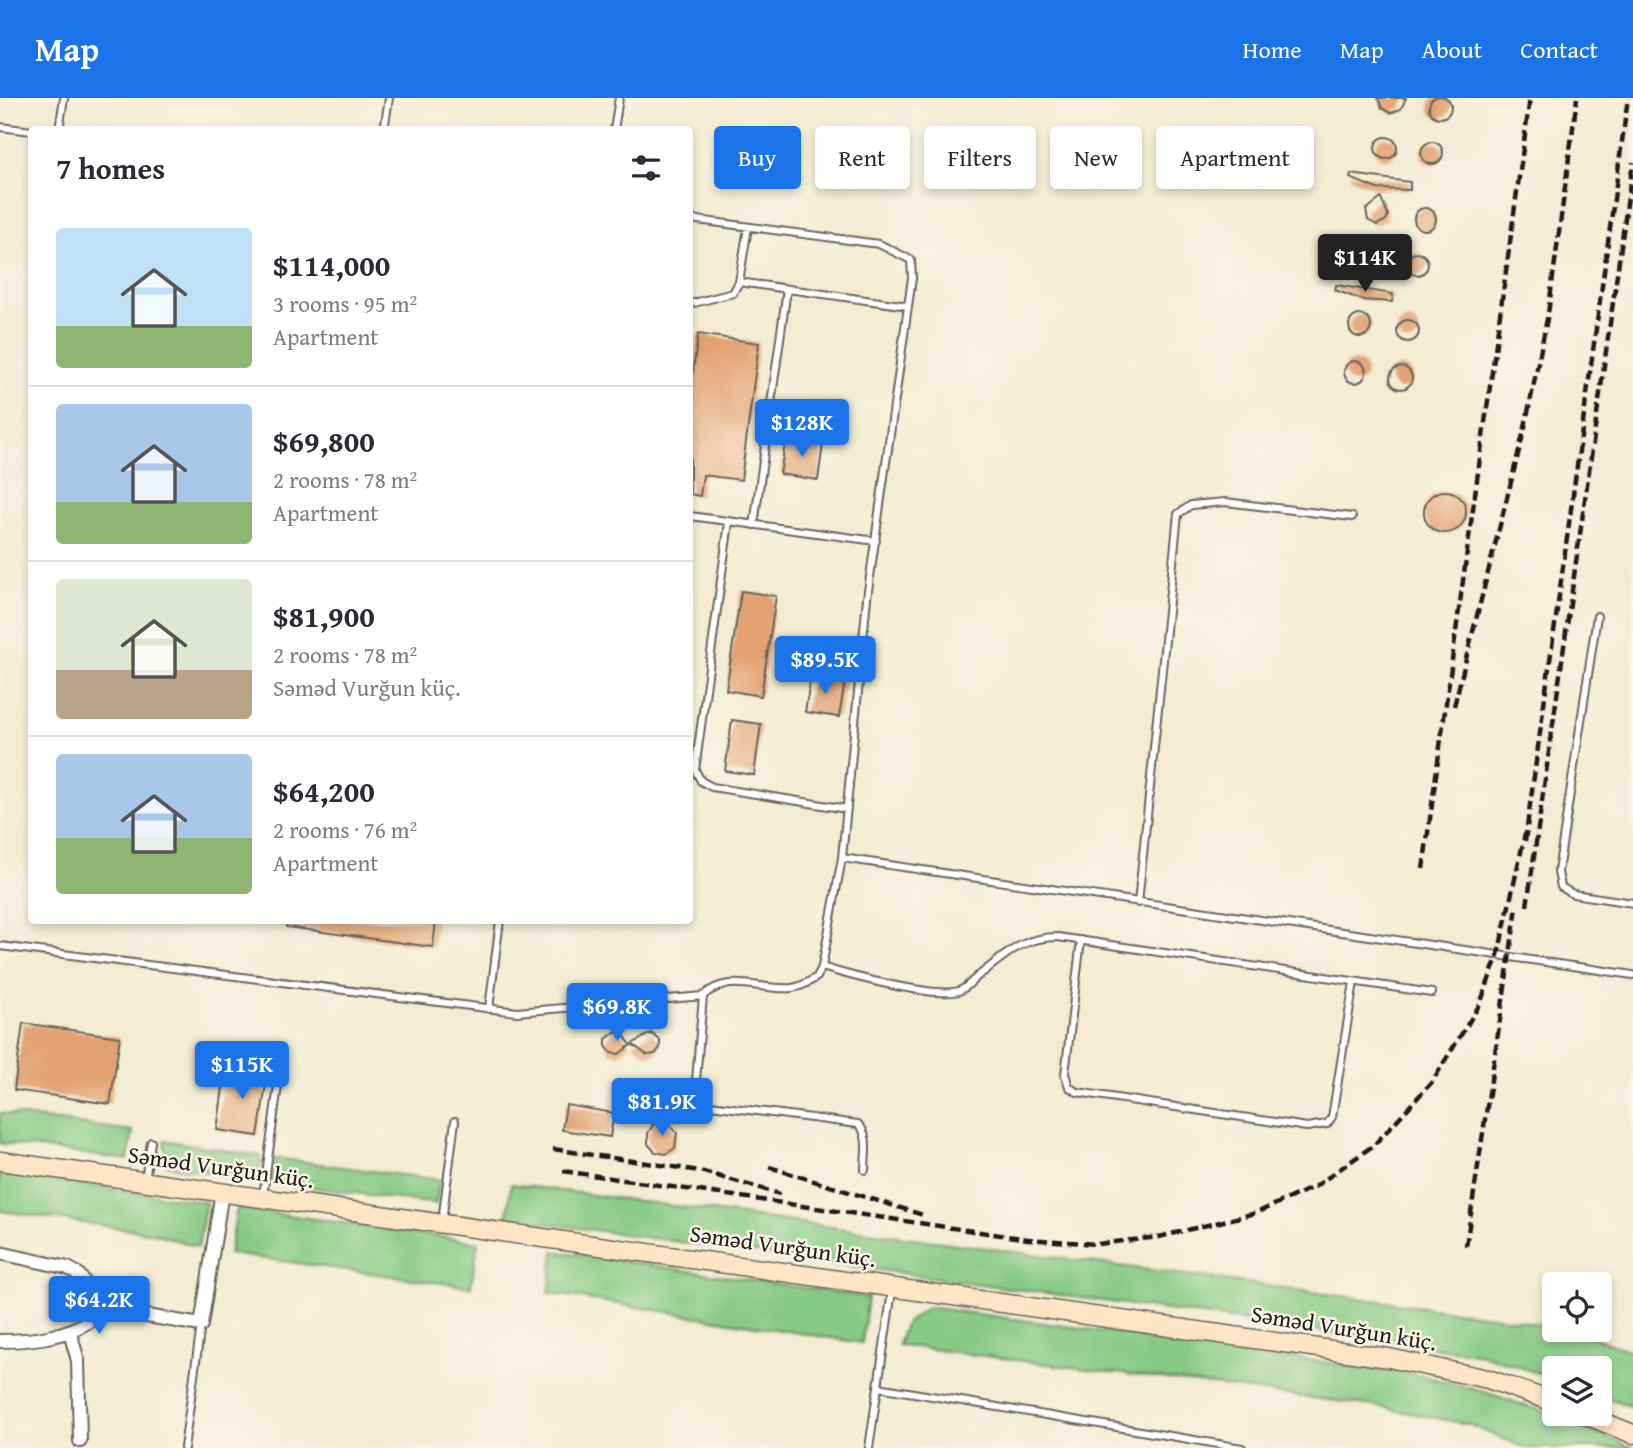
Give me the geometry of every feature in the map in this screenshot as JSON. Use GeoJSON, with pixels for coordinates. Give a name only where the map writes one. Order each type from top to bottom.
{"type":"FeatureCollection","features":[{"type":"Feature","properties":{"kind":"main road","name":"Səməd Vurğun küç."},"geometry":{"type":"LineString","coordinates":[[0,1161],[1400,1360],[1488,1379],[1542,1398]]}},
{"type":"Feature","properties":{"kind":"main road"},"geometry":{"type":"LineString","coordinates":[[1612,1426],[1633,1434]]}},
{"type":"Feature","properties":{"kind":"street"},"geometry":{"type":"LineString","coordinates":[[0,1253],[68,1268],[78,1274],[105,1309],[201,1325],[222,1192]]}},
{"type":"Feature","properties":{"kind":"street"},"geometry":{"type":"LineString","coordinates":[[0,1341],[25,1341],[69,1332],[88,1323],[105,1309]]}},
{"type":"Feature","properties":{"kind":"street"},"geometry":{"type":"LineString","coordinates":[[69,1332],[78,1361],[80,1441]]}},
{"type":"Feature","properties":{"kind":"lane"},"geometry":{"type":"LineString","coordinates":[[60,126],[64,98]]}},
{"type":"Feature","properties":{"kind":"lane"},"geometry":{"type":"LineString","coordinates":[[384,126],[388,98]]}},
{"type":"Feature","properties":{"kind":"lane"},"geometry":{"type":"LineString","coordinates":[[615,126],[619,98]]}},
{"type":"Feature","properties":{"kind":"lane"},"geometry":{"type":"LineString","coordinates":[[0,127],[28,130]]}},
{"type":"Feature","properties":{"kind":"lane"},"geometry":{"type":"LineString","coordinates":[[0,946],[489,1009],[555,1010],[703,996],[711,988],[734,983],[791,988],[817,978],[822,967],[842,858],[867,598],[912,278],[911,260],[898,251],[879,244],[693,219]]}},
{"type":"Feature","properties":{"kind":"lane"},"geometry":{"type":"LineString","coordinates":[[693,303],[733,293],[739,282],[748,227]]}},
{"type":"Feature","properties":{"kind":"lane"},"geometry":{"type":"LineString","coordinates":[[739,282],[908,306]]}},
{"type":"Feature","properties":{"kind":"lane"},"geometry":{"type":"LineString","coordinates":[[754,525],[787,289]]}},
{"type":"Feature","properties":{"kind":"lane"},"geometry":{"type":"LineString","coordinates":[[1138,903],[1166,659],[1178,514],[1191,505],[1225,502],[1352,517]]}},
{"type":"Feature","properties":{"kind":"lane"},"geometry":{"type":"LineString","coordinates":[[693,516],[876,541]]}},
{"type":"Feature","properties":{"kind":"lane"},"geometry":{"type":"LineString","coordinates":[[729,522],[695,770],[701,781],[712,787],[846,808]]}},
{"type":"Feature","properties":{"kind":"lane"},"geometry":{"type":"LineString","coordinates":[[1597,616],[1558,872],[1562,887],[1573,894],[1633,903]]}},
{"type":"Feature","properties":{"kind":"lane"},"geometry":{"type":"LineString","coordinates":[[842,858],[1633,975]]}},
{"type":"Feature","properties":{"kind":"lane"},"geometry":{"type":"LineString","coordinates":[[489,1009],[500,924]]}},
{"type":"Feature","properties":{"kind":"lane"},"geometry":{"type":"LineString","coordinates":[[822,967],[864,981],[947,992],[961,990],[1024,942],[1038,937],[1081,940],[1432,993]]}},
{"type":"Feature","properties":{"kind":"lane"},"geometry":{"type":"LineString","coordinates":[[1081,940],[1065,1074],[1069,1087],[1077,1092],[1280,1123],[1319,1127],[1327,1124],[1332,1117],[1353,982]]}},
{"type":"Feature","properties":{"kind":"lane"},"geometry":{"type":"LineString","coordinates":[[703,996],[697,1099],[710,1105],[858,1124],[864,1129],[865,1170]]}},
{"type":"Feature","properties":{"kind":"lane"},"geometry":{"type":"LineString","coordinates":[[263,1198],[279,1078]]}},
{"type":"Feature","properties":{"kind":"lane"},"geometry":{"type":"LineString","coordinates":[[441,1223],[455,1121]]}},
{"type":"Feature","properties":{"kind":"lane"},"geometry":{"type":"LineString","coordinates":[[145,1181],[151,1142]]}},
{"type":"Feature","properties":{"kind":"lane"},"geometry":{"type":"LineString","coordinates":[[869,1448],[892,1286]]}},
{"type":"Feature","properties":{"kind":"lane"},"geometry":{"type":"LineString","coordinates":[[184,1448],[201,1325]]}},
{"type":"Feature","properties":{"kind":"lane"},"geometry":{"type":"LineString","coordinates":[[878,1387],[1242,1448]]}},
{"type":"Feature","properties":{"kind":"green space"},"geometry":{"type":"Polygon","coordinates":[[[0,1113],[133,1131],[128,1160],[0,1143],[0,1113]]]}},
{"type":"Feature","properties":{"kind":"green space"},"geometry":{"type":"Polygon","coordinates":[[[164,1140],[261,1156],[259,1180],[167,1166],[164,1140]]]}},
{"type":"Feature","properties":{"kind":"green space"},"geometry":{"type":"Polygon","coordinates":[[[276,1158],[440,1180],[436,1204],[272,1182],[276,1158]]]}},
{"type":"Feature","properties":{"kind":"green space"},"geometry":{"type":"Polygon","coordinates":[[[0,1173],[206,1202],[198,1247],[154,1233],[0,1211],[0,1173]]]}},
{"type":"Feature","properties":{"kind":"green space"},"geometry":{"type":"Polygon","coordinates":[[[511,1184],[1506,1318],[1542,1325],[1542,1342],[1606,1342],[1633,1352],[1633,1407],[1612,1399],[1612,1356],[1542,1356],[1542,1375],[1482,1354],[507,1218],[511,1184]]]}},
{"type":"Feature","properties":{"kind":"green space"},"geometry":{"type":"Polygon","coordinates":[[[237,1208],[478,1242],[471,1287],[229,1254],[237,1208]]]}},
{"type":"Feature","properties":{"kind":"green space"},"geometry":{"type":"Polygon","coordinates":[[[554,1251],[868,1297],[862,1343],[549,1293],[554,1251]]]}},
{"type":"Feature","properties":{"kind":"green space"},"geometry":{"type":"Polygon","coordinates":[[[928,1307],[1424,1376],[1542,1411],[1542,1426],[1581,1426],[1633,1448],[1526,1448],[1467,1424],[1374,1406],[898,1345],[905,1324],[928,1307]]]}},
{"type":"Feature","properties":{"kind":"building"},"geometry":{"type":"Polygon","coordinates":[[[1440,96],[1448,99],[1451,107],[1448,115],[1440,118],[1432,115],[1429,107],[1432,99],[1440,96]]]}},
{"type":"Feature","properties":{"kind":"building"},"geometry":{"type":"Polygon","coordinates":[[[1378,98],[1406,98],[1401,109],[1391,113],[1382,108],[1378,98]]]}},
{"type":"Feature","properties":{"kind":"building"},"geometry":{"type":"Polygon","coordinates":[[[1386,137],[1394,140],[1397,148],[1394,156],[1386,159],[1378,156],[1375,148],[1378,140],[1386,137]]]}},
{"type":"Feature","properties":{"kind":"building"},"geometry":{"type":"Polygon","coordinates":[[[1432,142],[1440,145],[1443,153],[1440,161],[1432,164],[1424,161],[1421,153],[1424,145],[1432,142]]]}},
{"type":"Feature","properties":{"kind":"building"},"geometry":{"type":"Polygon","coordinates":[[[1351,174],[1410,182],[1410,190],[1377,189],[1350,178],[1351,174]]]}},
{"type":"Feature","properties":{"kind":"building"},"geometry":{"type":"Polygon","coordinates":[[[1381,198],[1388,215],[1386,220],[1377,225],[1368,220],[1366,210],[1381,198]]]}},
{"type":"Feature","properties":{"kind":"building"},"geometry":{"type":"Polygon","coordinates":[[[1425,208],[1433,211],[1436,219],[1433,227],[1425,230],[1417,227],[1414,219],[1417,211],[1425,208]]]}},
{"type":"Feature","properties":{"kind":"building"},"geometry":{"type":"Polygon","coordinates":[[[1371,248],[1379,251],[1382,259],[1379,267],[1371,270],[1363,267],[1360,259],[1363,251],[1371,248]]]}},
{"type":"Feature","properties":{"kind":"building"},"geometry":{"type":"Polygon","coordinates":[[[1417,253],[1425,256],[1428,264],[1425,272],[1417,275],[1409,272],[1406,264],[1409,256],[1417,253]]]}},
{"type":"Feature","properties":{"kind":"building"},"geometry":{"type":"Polygon","coordinates":[[[1336,285],[1393,294],[1392,302],[1362,300],[1335,290],[1336,285]]]}},
{"type":"Feature","properties":{"kind":"building"},"geometry":{"type":"Polygon","coordinates":[[[1356,315],[1364,315],[1371,322],[1371,330],[1364,337],[1356,337],[1349,330],[1349,322],[1356,315]]]}},
{"type":"Feature","properties":{"kind":"building"},"geometry":{"type":"Polygon","coordinates":[[[1404,320],[1412,320],[1419,327],[1419,335],[1412,342],[1404,342],[1397,335],[1397,327],[1404,320]]]}},
{"type":"Feature","properties":{"kind":"building"},"geometry":{"type":"Polygon","coordinates":[[[698,334],[759,343],[741,480],[703,475],[700,496],[693,495],[693,372],[698,334]]]}},
{"type":"Feature","properties":{"kind":"building"},"geometry":{"type":"Polygon","coordinates":[[[1355,361],[1363,364],[1366,372],[1363,380],[1355,383],[1347,380],[1344,372],[1347,364],[1355,361]]]}},
{"type":"Feature","properties":{"kind":"building"},"geometry":{"type":"Polygon","coordinates":[[[1401,367],[1409,370],[1412,378],[1409,386],[1401,389],[1393,386],[1390,378],[1393,370],[1401,367]]]}},
{"type":"Feature","properties":{"kind":"building"},"geometry":{"type":"Polygon","coordinates":[[[786,438],[823,444],[818,480],[780,474],[786,438]]]}},
{"type":"Feature","properties":{"kind":"building"},"geometry":{"type":"Polygon","coordinates":[[[1445,491],[1460,497],[1466,512],[1460,527],[1445,533],[1430,527],[1424,512],[1430,497],[1445,491]]]}},
{"type":"Feature","properties":{"kind":"building"},"geometry":{"type":"Polygon","coordinates":[[[741,591],[776,596],[761,696],[726,690],[741,591]]]}},
{"type":"Feature","properties":{"kind":"building"},"geometry":{"type":"Polygon","coordinates":[[[811,676],[845,681],[839,717],[805,712],[811,676]]]}},
{"type":"Feature","properties":{"kind":"building"},"geometry":{"type":"Polygon","coordinates":[[[732,720],[761,724],[754,775],[725,771],[732,720]]]}},
{"type":"Feature","properties":{"kind":"building"},"geometry":{"type":"Polygon","coordinates":[[[286,924],[436,924],[433,947],[286,927],[286,924]]]}},
{"type":"Feature","properties":{"kind":"building"},"geometry":{"type":"Polygon","coordinates":[[[23,1023],[120,1037],[110,1104],[14,1090],[23,1023]]]}},
{"type":"Feature","properties":{"kind":"building"},"geometry":{"type":"Polygon","coordinates":[[[615,1032],[622,1033],[631,1045],[619,1054],[611,1053],[606,1046],[606,1039],[615,1032]]]}},
{"type":"Feature","properties":{"kind":"building"},"geometry":{"type":"Polygon","coordinates":[[[651,1033],[660,1040],[660,1048],[655,1054],[647,1055],[632,1044],[651,1033]]]}},
{"type":"Feature","properties":{"kind":"building"},"geometry":{"type":"Polygon","coordinates":[[[226,1066],[268,1072],[258,1136],[217,1130],[226,1066]]]}},
{"type":"Feature","properties":{"kind":"building"},"geometry":{"type":"Polygon","coordinates":[[[643,1086],[654,1088],[661,1096],[661,1106],[653,1120],[639,1115],[632,1107],[632,1096],[643,1086]]]}},
{"type":"Feature","properties":{"kind":"building"},"geometry":{"type":"Polygon","coordinates":[[[566,1105],[614,1113],[610,1137],[562,1130],[566,1105]]]}},
{"type":"Feature","properties":{"kind":"building"},"geometry":{"type":"Polygon","coordinates":[[[656,1120],[670,1125],[677,1133],[675,1148],[666,1154],[655,1152],[648,1144],[648,1133],[656,1120]]]}},
{"type":"Feature","properties":{"kind":"railway"},"geometry":{"type":"LineString","coordinates":[[1423,869],[1530,98]]}},
{"type":"Feature","properties":{"kind":"railway"},"geometry":{"type":"LineString","coordinates":[[1454,706],[1525,427],[1548,314],[1577,98]]}},
{"type":"Feature","properties":{"kind":"railway"},"geometry":{"type":"LineString","coordinates":[[1525,841],[1628,98]]}},
{"type":"Feature","properties":{"kind":"railway"},"geometry":{"type":"LineString","coordinates":[[1527,906],[1633,162]]}},
{"type":"Feature","properties":{"kind":"railway"},"geometry":{"type":"LineString","coordinates":[[563,1171],[1028,1239],[1097,1244],[1159,1237],[1256,1213],[1316,1186],[1374,1145],[1432,1082],[1480,1004],[1498,955],[1525,834]]}},
{"type":"Feature","properties":{"kind":"railway"},"geometry":{"type":"LineString","coordinates":[[1466,1246],[1517,907]]}},
{"type":"Feature","properties":{"kind":"railway"},"geometry":{"type":"LineString","coordinates":[[553,1149],[700,1171],[780,1194]]}},
{"type":"Feature","properties":{"kind":"railway"},"geometry":{"type":"LineString","coordinates":[[769,1167],[923,1215]]}}]}
